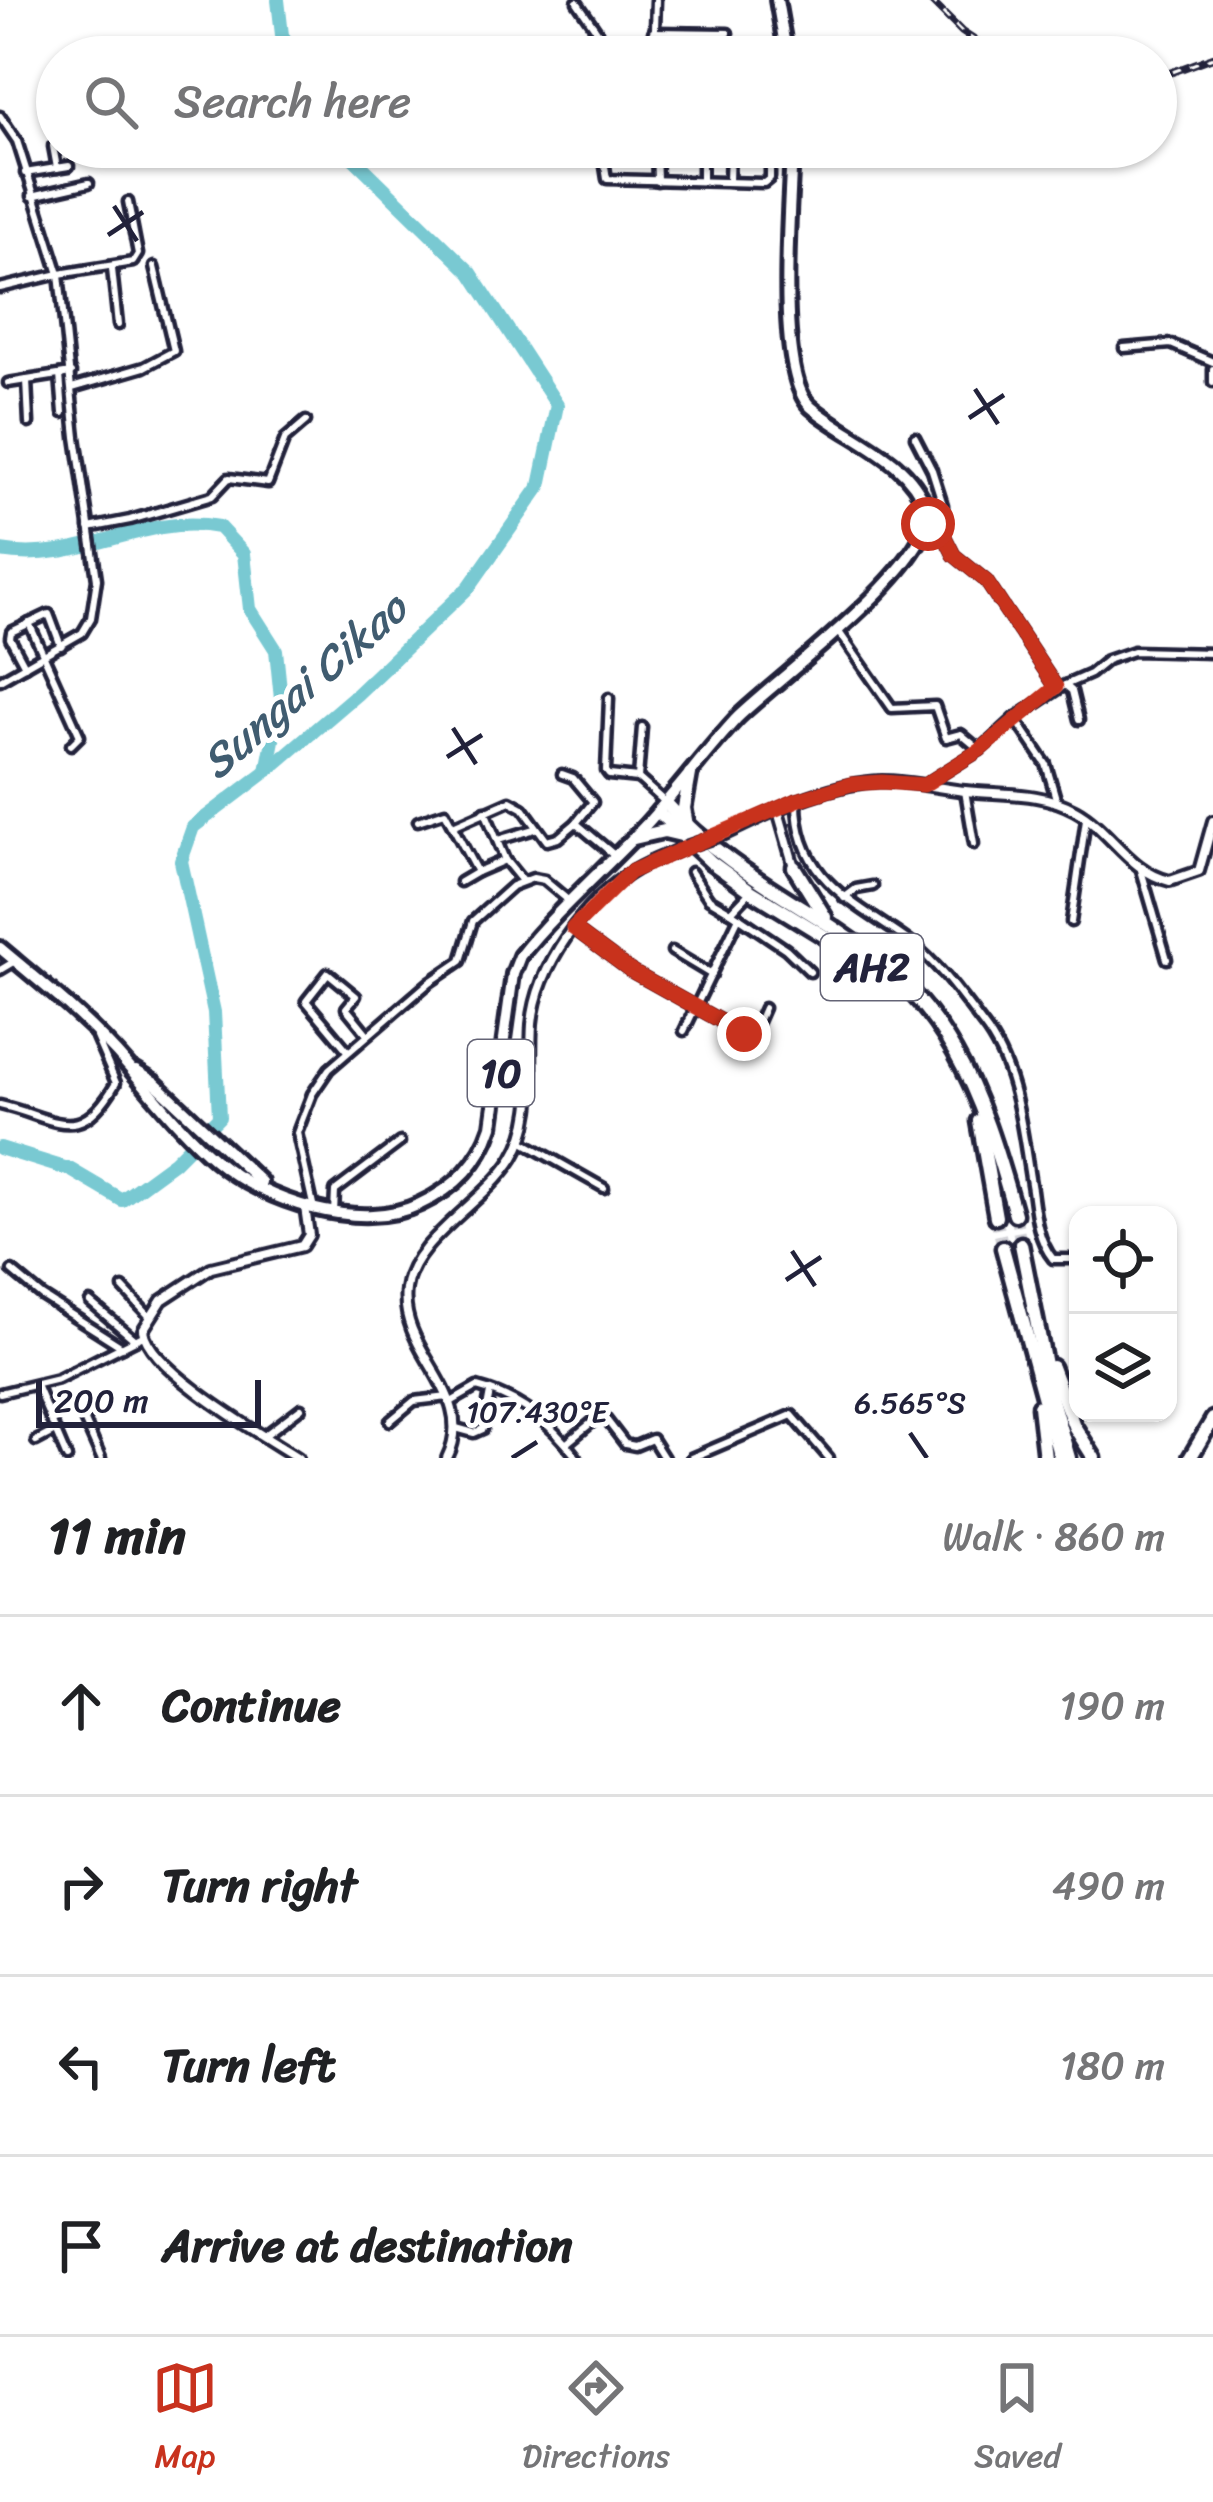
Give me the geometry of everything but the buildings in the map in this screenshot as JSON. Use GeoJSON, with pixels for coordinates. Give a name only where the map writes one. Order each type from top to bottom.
{"type":"FeatureCollection","features":[{"type":"Feature","properties":{"kind":"highway"},"geometry":{"type":"LineString","coordinates":[[774,0],[783,36]]}},
{"type":"Feature","properties":{"kind":"highway"},"geometry":{"type":"LineString","coordinates":[[791,168],[788,295],[801,395],[915,483],[927,508],[928,524]]}},
{"type":"Feature","properties":{"kind":"highway","name":"10"},"geometry":{"type":"LineString","coordinates":[[0,948],[174,1111],[215,1161],[271,1192],[319,1210],[376,1216],[412,1209],[458,1180],[486,1144],[497,1105],[515,965],[747,709],[839,632],[915,549],[928,524]]}},
{"type":"Feature","properties":{"kind":"highway"},"geometry":{"type":"LineString","coordinates":[[634,838],[664,831],[685,837],[684,808],[691,774]]}},
{"type":"Feature","properties":{"kind":"highway","name":"AH2"},"geometry":{"type":"LineString","coordinates":[[662,808],[685,837],[872,967],[935,1027],[971,1097],[996,1217]]}},
{"type":"Feature","properties":{"kind":"highway"},"geometry":{"type":"LineString","coordinates":[[757,887],[783,888],[794,867]]}},
{"type":"Feature","properties":{"kind":"highway"},"geometry":{"type":"LineString","coordinates":[[794,867],[819,910],[903,982],[950,1039],[985,1116],[1015,1214]]}},
{"type":"Feature","properties":{"kind":"highway"},"geometry":{"type":"LineString","coordinates":[[757,887],[840,932]]}},
{"type":"Feature","properties":{"kind":"highway","name":"10"},"geometry":{"type":"LineString","coordinates":[[174,1111],[271,1192]]}},
{"type":"Feature","properties":{"kind":"highway"},"geometry":{"type":"LineString","coordinates":[[1021,1244],[1065,1458]]}},
{"type":"Feature","properties":{"kind":"highway"},"geometry":{"type":"LineString","coordinates":[[1004,1248],[1034,1367],[1065,1458]]}},
{"type":"Feature","properties":{"kind":"highway"},"geometry":{"type":"LineString","coordinates":[[1038,1326],[1074,1426],[1094,1458]]}},
{"type":"Feature","properties":{"kind":"highway"},"geometry":{"type":"LineString","coordinates":[[1034,1367],[1046,1458]]}},
{"type":"Feature","properties":{"kind":"highway"},"geometry":{"type":"LineString","coordinates":[[1190,1458],[1213,1419]]}},
{"type":"Feature","properties":{"kind":"street"},"geometry":{"type":"LineString","coordinates":[[653,36],[656,0]]}},
{"type":"Feature","properties":{"kind":"street"},"geometry":{"type":"LineString","coordinates":[[577,2],[598,36]]}},
{"type":"Feature","properties":{"kind":"street"},"geometry":{"type":"LineString","coordinates":[[653,32],[728,33]]}},
{"type":"Feature","properties":{"kind":"street"},"geometry":{"type":"LineString","coordinates":[[0,116],[17,141],[59,274],[95,564],[91,618],[82,633],[0,680]]}},
{"type":"Feature","properties":{"kind":"street"},"geometry":{"type":"LineString","coordinates":[[25,173],[57,168]]}},
{"type":"Feature","properties":{"kind":"street"},"geometry":{"type":"LineString","coordinates":[[604,168],[605,178],[729,182],[768,181],[769,168]]}},
{"type":"Feature","properties":{"kind":"street"},"geometry":{"type":"LineString","coordinates":[[657,168],[657,181]]}},
{"type":"Feature","properties":{"kind":"street"},"geometry":{"type":"LineString","coordinates":[[702,168],[702,181]]}},
{"type":"Feature","properties":{"kind":"street"},"geometry":{"type":"LineString","coordinates":[[729,168],[729,182]]}},
{"type":"Feature","properties":{"kind":"street"},"geometry":{"type":"LineString","coordinates":[[32,196],[88,183]]}},
{"type":"Feature","properties":{"kind":"street"},"geometry":{"type":"LineString","coordinates":[[0,288],[133,262],[138,254],[128,202]]}},
{"type":"Feature","properties":{"kind":"street"},"geometry":{"type":"LineString","coordinates":[[112,267],[118,325]]}},
{"type":"Feature","properties":{"kind":"street"},"geometry":{"type":"LineString","coordinates":[[72,388],[144,367],[174,351],[154,267]]}},
{"type":"Feature","properties":{"kind":"street"},"geometry":{"type":"LineString","coordinates":[[1124,348],[1171,344],[1213,366],[1213,382]]}},
{"type":"Feature","properties":{"kind":"street"},"geometry":{"type":"LineString","coordinates":[[8,383],[71,373]]}},
{"type":"Feature","properties":{"kind":"street"},"geometry":{"type":"LineString","coordinates":[[60,375],[63,413]]}},
{"type":"Feature","properties":{"kind":"street"},"geometry":{"type":"LineString","coordinates":[[26,380],[29,423]]}},
{"type":"Feature","properties":{"kind":"street"},"geometry":{"type":"LineString","coordinates":[[90,532],[208,497],[226,479],[267,484],[285,439],[306,421]]}},
{"type":"Feature","properties":{"kind":"street"},"geometry":{"type":"LineString","coordinates":[[915,437],[944,505],[943,533],[954,555],[986,581],[1061,686],[1072,692],[1079,720]]}},
{"type":"Feature","properties":{"kind":"street"},"geometry":{"type":"LineString","coordinates":[[928,524],[943,533]]}},
{"type":"Feature","properties":{"kind":"street"},"geometry":{"type":"LineString","coordinates":[[26,666],[9,634],[28,623],[49,614],[61,646]]}},
{"type":"Feature","properties":{"kind":"street"},"geometry":{"type":"LineString","coordinates":[[28,623],[80,736],[70,745]]}},
{"type":"Feature","properties":{"kind":"street"},"geometry":{"type":"LineString","coordinates":[[839,632],[892,708],[935,706],[946,738],[961,734],[980,750]]}},
{"type":"Feature","properties":{"kind":"street"},"geometry":{"type":"LineString","coordinates":[[924,785],[980,750],[1061,686],[1090,674],[1114,656],[1132,651],[1213,653]]}},
{"type":"Feature","properties":{"kind":"street"},"geometry":{"type":"LineString","coordinates":[[609,698],[606,771],[638,778]]}},
{"type":"Feature","properties":{"kind":"street"},"geometry":{"type":"LineString","coordinates":[[1015,718],[1046,764],[1057,802]]}},
{"type":"Feature","properties":{"kind":"street"},"geometry":{"type":"LineString","coordinates":[[642,727],[638,778],[662,808]]}},
{"type":"Feature","properties":{"kind":"street"},"geometry":{"type":"LineString","coordinates":[[453,826],[502,802],[515,802],[552,841],[576,823],[592,802],[573,778],[562,774]]}},
{"type":"Feature","properties":{"kind":"street"},"geometry":{"type":"LineString","coordinates":[[447,1458],[456,1428],[449,1400],[410,1325],[405,1299],[408,1276],[417,1256],[493,1185],[521,1141],[532,1083],[532,1025],[550,962],[573,928],[630,872],[685,837],[724,834],[797,800],[851,784],[924,785],[1057,802],[1086,818],[1141,870],[1170,881],[1191,877],[1205,860],[1213,821]]}},
{"type":"Feature","properties":{"kind":"street"},"geometry":{"type":"LineString","coordinates":[[965,791],[974,844]]}},
{"type":"Feature","properties":{"kind":"street"},"geometry":{"type":"LineString","coordinates":[[797,800],[805,848],[843,900],[919,950],[999,1046],[1017,1104],[1036,1219],[1047,1252],[1053,1259],[1069,1259]]}},
{"type":"Feature","properties":{"kind":"street"},"geometry":{"type":"LineString","coordinates":[[484,811],[505,860],[522,881]]}},
{"type":"Feature","properties":{"kind":"street"},"geometry":{"type":"LineString","coordinates":[[778,811],[794,867]]}},
{"type":"Feature","properties":{"kind":"street"},"geometry":{"type":"LineString","coordinates":[[418,821],[445,812],[477,872]]}},
{"type":"Feature","properties":{"kind":"street"},"geometry":{"type":"LineString","coordinates":[[1071,922],[1086,818]]}},
{"type":"Feature","properties":{"kind":"street"},"geometry":{"type":"LineString","coordinates":[[576,823],[616,857]]}},
{"type":"Feature","properties":{"kind":"street"},"geometry":{"type":"LineString","coordinates":[[498,840],[536,829]]}},
{"type":"Feature","properties":{"kind":"street"},"geometry":{"type":"LineString","coordinates":[[460,882],[505,860]]}},
{"type":"Feature","properties":{"kind":"street"},"geometry":{"type":"LineString","coordinates":[[1141,870],[1167,959]]}},
{"type":"Feature","properties":{"kind":"street"},"geometry":{"type":"LineString","coordinates":[[691,872],[710,898],[786,949],[810,971]]}},
{"type":"Feature","properties":{"kind":"street"},"geometry":{"type":"LineString","coordinates":[[319,1210],[297,1142],[298,1125],[316,1085],[348,1051],[461,961],[477,915],[522,881],[544,880],[572,903]]}},
{"type":"Feature","properties":{"kind":"street"},"geometry":{"type":"LineString","coordinates":[[843,900],[856,889],[873,886]]}},
{"type":"Feature","properties":{"kind":"street"},"geometry":{"type":"LineString","coordinates":[[684,1031],[735,915],[757,887]]}},
{"type":"Feature","properties":{"kind":"street"},"geometry":{"type":"LineString","coordinates":[[573,928],[631,971],[747,1035],[753,1033],[764,1008]]}},
{"type":"Feature","properties":{"kind":"street"},"geometry":{"type":"LineString","coordinates":[[672,951],[712,975]]}},
{"type":"Feature","properties":{"kind":"street"},"geometry":{"type":"LineString","coordinates":[[0,970],[15,961]]}},
{"type":"Feature","properties":{"kind":"street"},"geometry":{"type":"LineString","coordinates":[[348,1051],[306,1001],[328,973],[356,996],[346,1008],[368,1035]]}},
{"type":"Feature","properties":{"kind":"street"},"geometry":{"type":"LineString","coordinates":[[0,1105],[59,1125],[84,1123],[116,1083],[95,1034]]}},
{"type":"Feature","properties":{"kind":"street"},"geometry":{"type":"LineString","coordinates":[[521,1141],[604,1188]]}},
{"type":"Feature","properties":{"kind":"street"},"geometry":{"type":"LineString","coordinates":[[0,1393],[77,1371],[139,1338],[162,1300],[211,1268],[302,1246],[310,1223],[335,1191],[400,1142]]}},
{"type":"Feature","properties":{"kind":"street"},"geometry":{"type":"LineString","coordinates":[[310,1223],[319,1210]]}},
{"type":"Feature","properties":{"kind":"street"},"geometry":{"type":"LineString","coordinates":[[12,1271],[122,1347]]}},
{"type":"Feature","properties":{"kind":"street"},"geometry":{"type":"LineString","coordinates":[[123,1288],[149,1316]]}},
{"type":"Feature","properties":{"kind":"street"},"geometry":{"type":"LineString","coordinates":[[90,1302],[139,1338],[161,1361],[298,1458]]}},
{"type":"Feature","properties":{"kind":"street"},"geometry":{"type":"LineString","coordinates":[[36,1385],[67,1458]]}},
{"type":"Feature","properties":{"kind":"street"},"geometry":{"type":"LineString","coordinates":[[389,1421],[414,1400],[449,1400],[470,1388],[490,1391],[537,1415],[577,1458]]}},
{"type":"Feature","properties":{"kind":"street"},"geometry":{"type":"LineString","coordinates":[[456,1428],[478,1433],[483,1429],[490,1391]]}},
{"type":"Feature","properties":{"kind":"street"},"geometry":{"type":"LineString","coordinates":[[100,1406],[87,1410],[83,1417],[101,1458]]}},
{"type":"Feature","properties":{"kind":"street"},"geometry":{"type":"LineString","coordinates":[[264,1436],[301,1408]]}},
{"type":"Feature","properties":{"kind":"street"},"geometry":{"type":"LineString","coordinates":[[566,1443],[602,1414],[625,1444],[635,1446],[652,1439],[664,1458]]}},
{"type":"Feature","properties":{"kind":"street"},"geometry":{"type":"LineString","coordinates":[[692,1458],[792,1415],[829,1458]]}},
{"type":"Feature","properties":{"kind":"street"},"geometry":{"type":"LineString","coordinates":[[36,1441],[53,1432]]}},
{"type":"Feature","properties":{"kind":"waterway","name":"Sungai Cikao"},"geometry":{"type":"LineString","coordinates":[[278,0],[283,36]]}},
{"type":"Feature","properties":{"kind":"waterway","name":"Sungai Cikao"},"geometry":{"type":"LineString","coordinates":[[0,1148],[71,1170],[122,1200],[174,1162],[219,1117],[214,1012],[181,861],[193,827],[357,694],[469,587],[540,486],[557,405],[471,273],[364,168]]}},
{"type":"Feature","properties":{"kind":"waterway"},"geometry":{"type":"LineString","coordinates":[[0,551],[57,551],[163,527],[219,527],[244,554],[250,609],[276,650],[281,699],[267,771]]}},
{"type":"Feature","properties":{"kind":"tunnel"},"geometry":{"type":"LineString","coordinates":[[1015,1214],[1021,1244]]}},
{"type":"Feature","properties":{"kind":"tunnel"},"geometry":{"type":"LineString","coordinates":[[996,1217],[1003,1248]]}},
{"type":"Feature","properties":{"kind":"railway"},"geometry":{"type":"LineString","coordinates":[[930,0],[968,36]]}},
{"type":"Feature","properties":{"kind":"railway"},"geometry":{"type":"LineString","coordinates":[[1177,70],[1213,57]]}},
{"type":"Feature","properties":{"kind":"route"},"geometry":{"type":"LineString","coordinates":[[744,1034],[631,971],[573,928],[630,872],[797,800],[851,784],[924,785],[980,750],[1056,687],[986,581],[954,555],[943,533],[928,524]]}}]}
